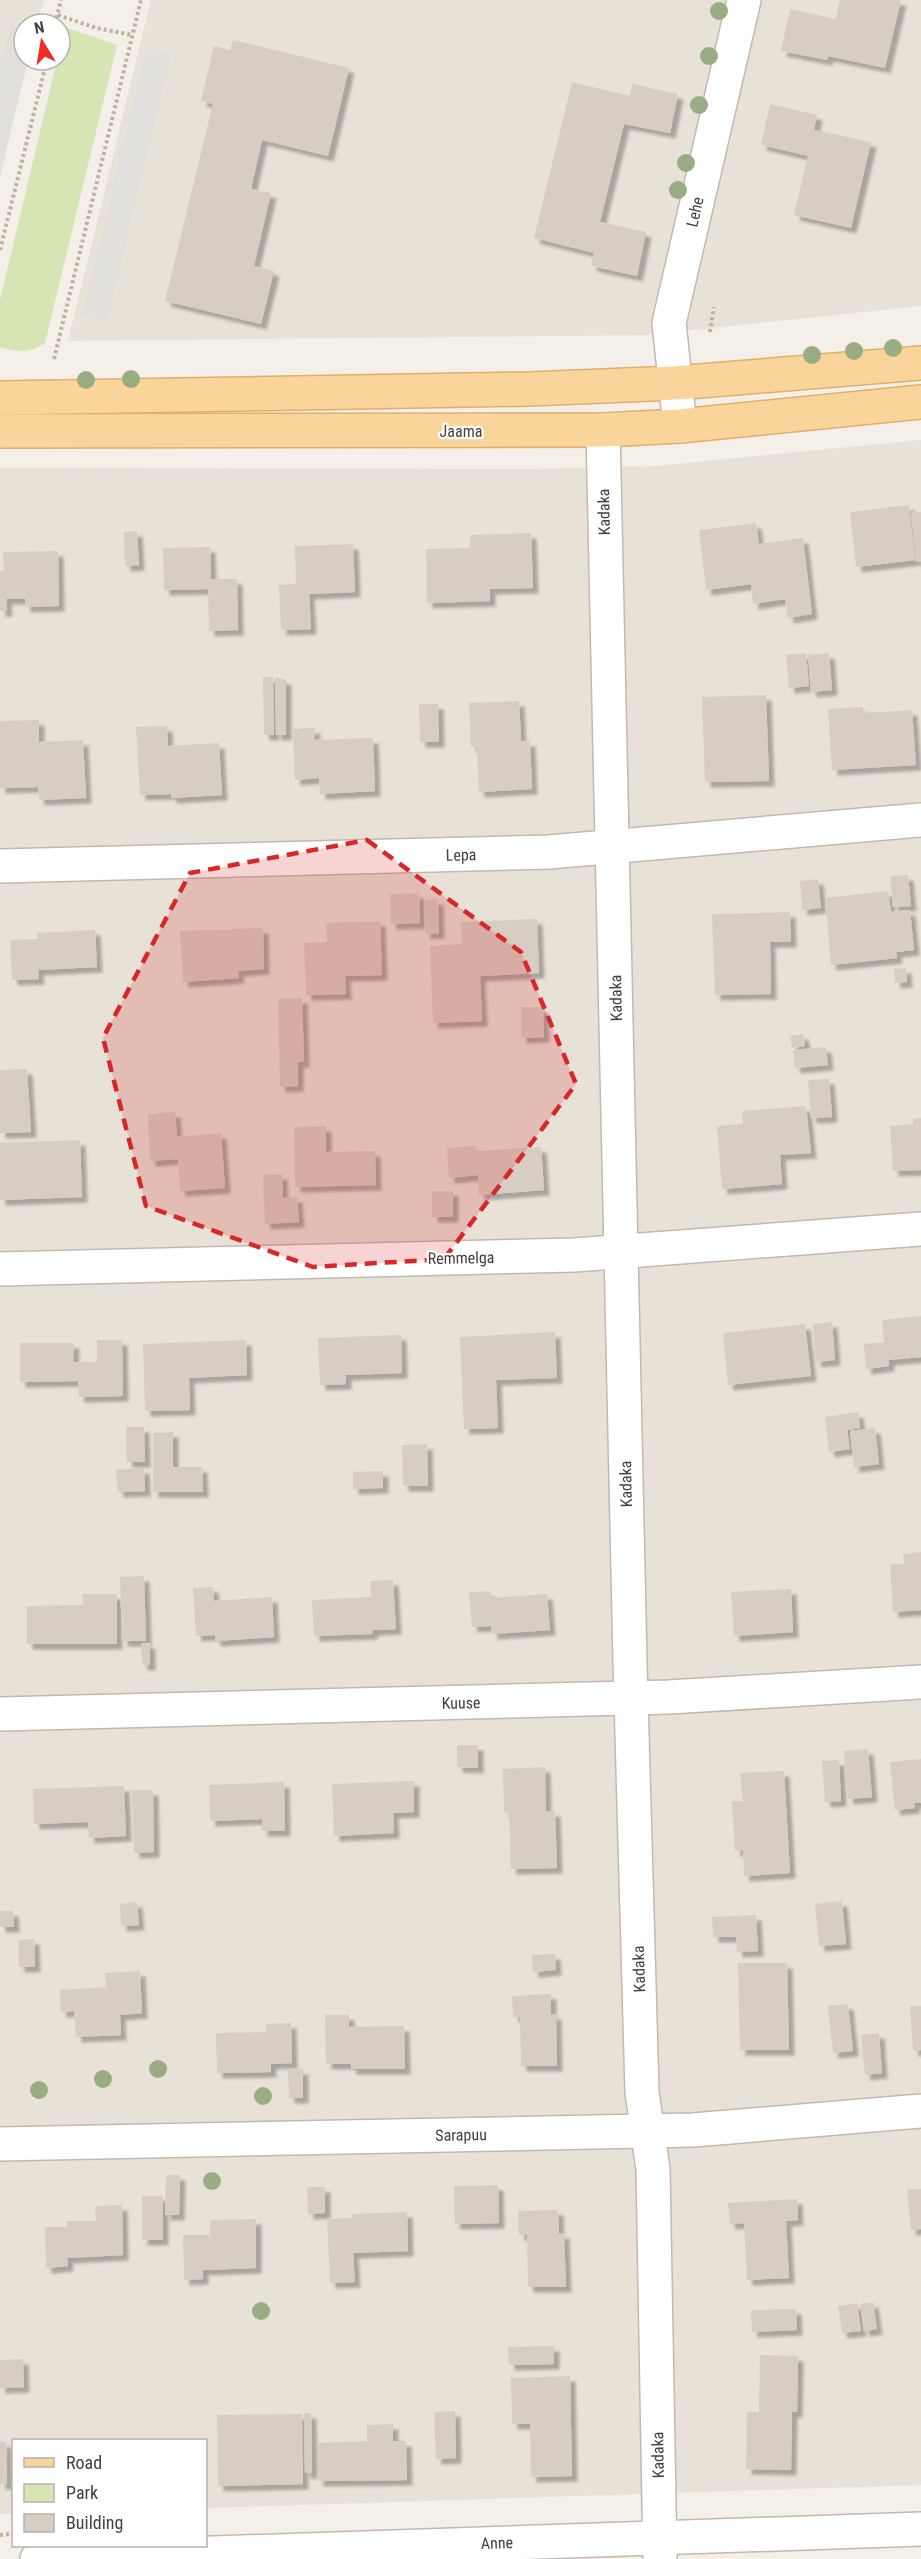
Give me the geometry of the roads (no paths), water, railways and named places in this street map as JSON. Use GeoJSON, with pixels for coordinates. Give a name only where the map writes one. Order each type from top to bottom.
{"type":"FeatureCollection","features":[{"type":"Feature","properties":{"kind":"main road"},"geometry":{"type":"LineString","coordinates":[[0,398],[518,389],[675,383],[921,363]]}},
{"type":"Feature","properties":{"kind":"main road","name":"Jaama"},"geometry":{"type":"LineString","coordinates":[[0,431],[603,430],[680,426],[921,402]]}},
{"type":"Feature","properties":{"kind":"street","name":"Lehe"},"geometry":{"type":"LineString","coordinates":[[680,426],[669,323],[744,0]]}},
{"type":"Feature","properties":{"kind":"street","name":"Kadaka"},"geometry":{"type":"LineString","coordinates":[[603,430],[642,2092],[653,2169],[660,2548]]}},
{"type":"Feature","properties":{"kind":"street","name":"Lepa"},"geometry":{"type":"LineString","coordinates":[[0,866],[549,852],[921,820]]}},
{"type":"Feature","properties":{"kind":"street","name":"Remmelga"},"geometry":{"type":"LineString","coordinates":[[0,1269],[574,1255],[921,1229]]}},
{"type":"Feature","properties":{"kind":"street","name":"Kuuse"},"geometry":{"type":"LineString","coordinates":[[0,1714],[632,1698],[921,1682]]}},
{"type":"Feature","properties":{"kind":"street","name":"Sarapuu"},"geometry":{"type":"LineString","coordinates":[[0,2144],[693,2130],[921,2111]]}},
{"type":"Feature","properties":{"kind":"street","name":"Anne"},"geometry":{"type":"LineString","coordinates":[[37,2559],[660,2548],[921,2529]]}}]}
